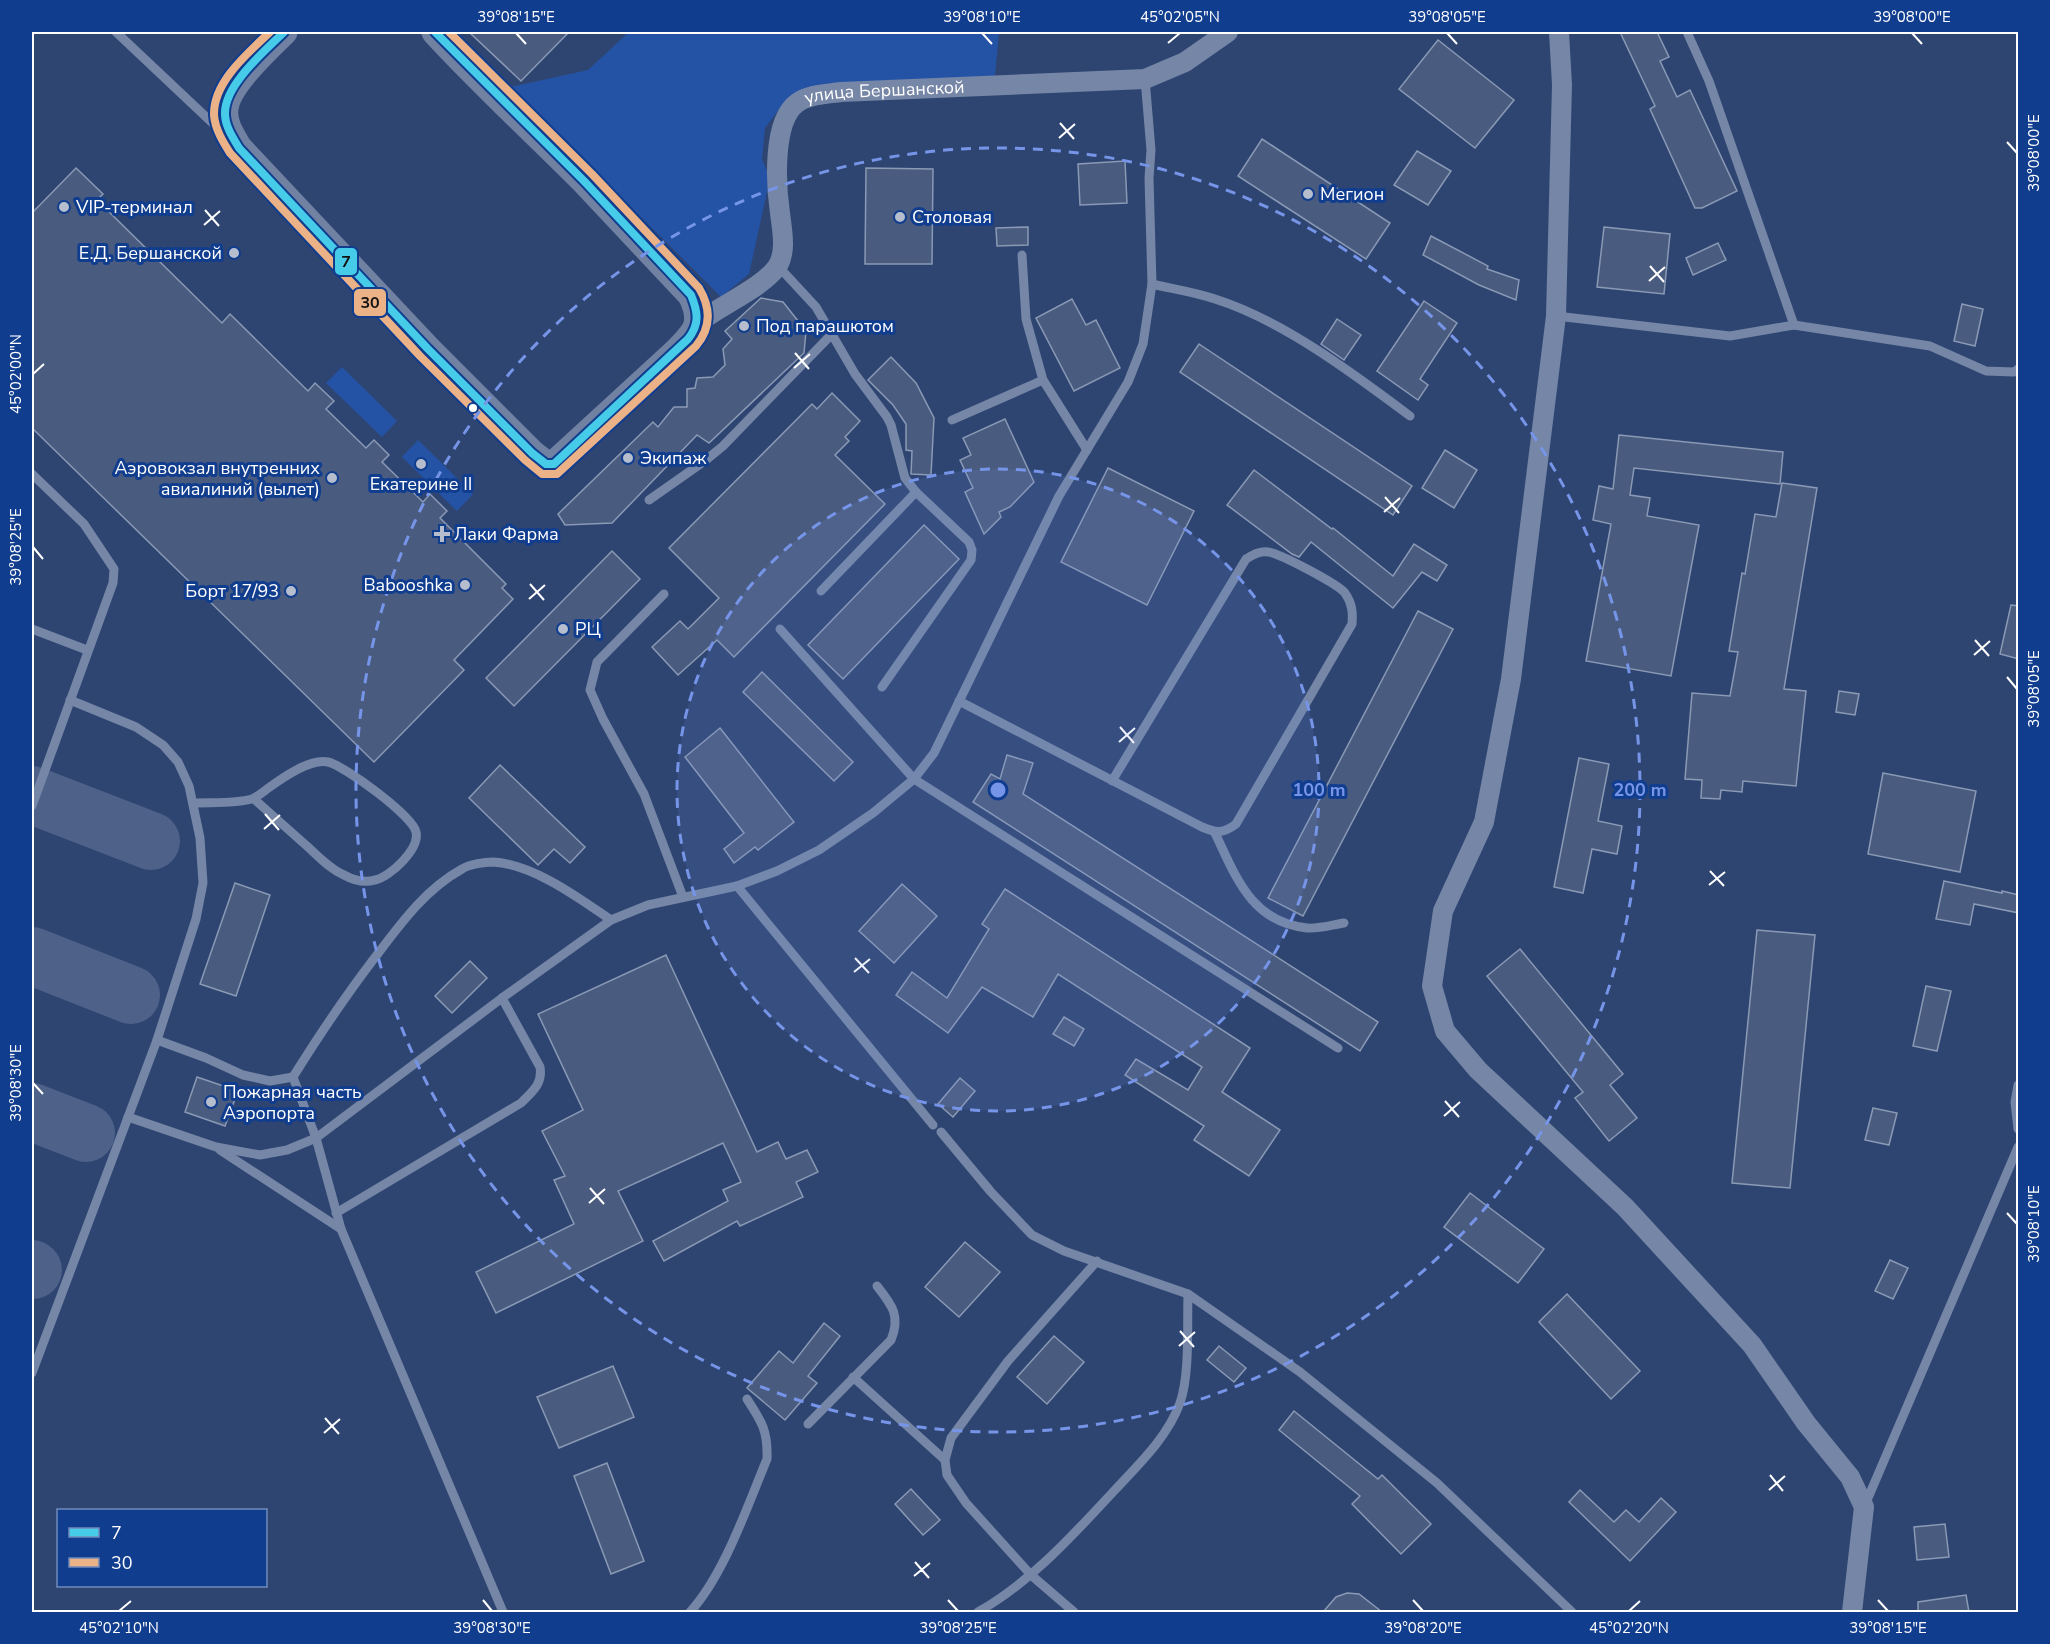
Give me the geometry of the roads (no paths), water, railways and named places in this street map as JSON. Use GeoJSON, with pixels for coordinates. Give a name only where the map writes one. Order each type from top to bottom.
{"type":"FeatureCollection","features":[{"type":"Feature","properties":{"kind":"main road"},"geometry":{"type":"LineString","coordinates":[[284,32],[235,84],[225,108],[228,127],[239,148],[428,349],[532,453],[546,464],[554,464],[675,354],[689,339],[698,323],[698,311],[691,295],[584,182],[466,66],[435,32]]}},
{"type":"Feature","properties":{"kind":"street","name":"улица Бершанской"},"geometry":{"type":"LineString","coordinates":[[778,266],[784,242],[777,195],[779,137],[786,117],[797,102],[817,95],[841,92],[1145,79],[1185,62],[1228,32]]}},
{"type":"Feature","properties":{"kind":"street"},"geometry":{"type":"LineString","coordinates":[[1559,32],[1562,85],[1556,316],[1509,690],[1484,822],[1443,911],[1432,986],[1445,1031],[1478,1070],[1625,1207],[1752,1345],[1806,1423],[1850,1476],[1864,1507],[1852,1612]]}},
{"type":"Feature","properties":{"kind":"street"},"geometry":{"type":"LineString","coordinates":[[698,323],[763,282],[778,266]]}},
{"type":"Feature","properties":{"kind":"lane"},"geometry":{"type":"LineString","coordinates":[[116,32],[239,148]]}},
{"type":"Feature","properties":{"kind":"lane"},"geometry":{"type":"LineString","coordinates":[[1687,32],[1708,81],[1794,325]]}},
{"type":"Feature","properties":{"kind":"lane"},"geometry":{"type":"LineString","coordinates":[[128,1117],[216,1148],[260,1155],[287,1150],[316,1138],[502,998],[611,920],[648,905],[737,886],[777,871],[819,850],[873,813],[914,779],[934,753],[1059,496],[1128,382],[1143,344],[1152,284],[1149,178],[1151,150],[1145,79]]}},
{"type":"Feature","properties":{"kind":"lane"},"geometry":{"type":"LineString","coordinates":[[1022,255],[1026,319],[1043,380],[1087,450]]}},
{"type":"Feature","properties":{"kind":"lane"},"geometry":{"type":"LineString","coordinates":[[778,266],[816,307],[855,374],[887,417],[903,471],[916,492],[969,542],[972,550],[971,560],[882,687]]}},
{"type":"Feature","properties":{"kind":"lane"},"geometry":{"type":"LineString","coordinates":[[1152,284],[1215,299],[1261,318],[1350,372],[1410,416]]}},
{"type":"Feature","properties":{"kind":"lane"},"geometry":{"type":"LineString","coordinates":[[1556,316],[1730,336],[1794,325],[1930,346],[1986,370],[2014,372],[2019,369]]}},
{"type":"Feature","properties":{"kind":"lane"},"geometry":{"type":"LineString","coordinates":[[649,500],[723,446],[831,335]]}},
{"type":"Feature","properties":{"kind":"lane"},"geometry":{"type":"LineString","coordinates":[[952,420],[1043,380]]}},
{"type":"Feature","properties":{"kind":"lane"},"geometry":{"type":"LineString","coordinates":[[32,474],[84,524],[114,569],[113,583],[32,806]]}},
{"type":"Feature","properties":{"kind":"lane"},"geometry":{"type":"LineString","coordinates":[[821,591],[916,492]]}},
{"type":"Feature","properties":{"kind":"lane"},"geometry":{"type":"LineString","coordinates":[[959,700],[1112,781],[1215,833],[1227,831],[1236,824],[1352,624],[1353,609],[1343,591],[1278,554],[1265,551],[1255,553],[1246,559],[1112,781]]}},
{"type":"Feature","properties":{"kind":"lane"},"geometry":{"type":"LineString","coordinates":[[664,594],[597,662],[590,690],[603,720],[644,794],[683,897]]}},
{"type":"Feature","properties":{"kind":"lane"},"geometry":{"type":"LineString","coordinates":[[32,629],[87,650]]}},
{"type":"Feature","properties":{"kind":"lane"},"geometry":{"type":"LineString","coordinates":[[780,629],[914,779],[1338,1048]]}},
{"type":"Feature","properties":{"kind":"lane"},"geometry":{"type":"LineString","coordinates":[[32,1372],[157,1040],[196,919],[203,883],[200,838],[193,803],[189,786],[178,762],[163,744],[136,727],[70,700]]}},
{"type":"Feature","properties":{"kind":"lane"},"geometry":{"type":"LineString","coordinates":[[193,803],[254,799],[284,777],[315,762],[328,762],[349,771],[406,818],[415,827],[416,844],[411,854],[382,878],[361,881],[335,871],[254,799]]}},
{"type":"Feature","properties":{"kind":"lane"},"geometry":{"type":"LineString","coordinates":[[1215,833],[1243,889],[1265,915],[1286,924],[1309,928],[1344,923]]}},
{"type":"Feature","properties":{"kind":"lane"},"geometry":{"type":"LineString","coordinates":[[157,1040],[243,1075],[270,1081],[292,1077],[330,1017],[405,916],[436,887],[464,867],[490,862],[511,864],[564,888],[611,920]]}},
{"type":"Feature","properties":{"kind":"lane"},"geometry":{"type":"LineString","coordinates":[[737,886],[933,1125]]}},
{"type":"Feature","properties":{"kind":"lane"},"geometry":{"type":"LineString","coordinates":[[336,1213],[521,1103],[538,1085],[541,1076],[540,1067],[502,998]]}},
{"type":"Feature","properties":{"kind":"lane"},"geometry":{"type":"LineString","coordinates":[[292,1077],[316,1138],[341,1229],[503,1612]]}},
{"type":"Feature","properties":{"kind":"lane"},"geometry":{"type":"LineString","coordinates":[[2019,1085],[2015,1102],[2019,1129]]}},
{"type":"Feature","properties":{"kind":"lane"},"geometry":{"type":"LineString","coordinates":[[941,1132],[991,1192],[1032,1235],[1064,1251],[1188,1294],[1300,1372],[1437,1483],[1572,1612]]}},
{"type":"Feature","properties":{"kind":"lane"},"geometry":{"type":"LineString","coordinates":[[216,1148],[341,1229]]}},
{"type":"Feature","properties":{"kind":"lane"},"geometry":{"type":"LineString","coordinates":[[1864,1507],[2019,1148]]}},
{"type":"Feature","properties":{"kind":"lane"},"geometry":{"type":"LineString","coordinates":[[1074,1612],[1031,1575],[966,1503],[947,1476],[945,1460],[951,1438],[1008,1361],[1097,1261]]}},
{"type":"Feature","properties":{"kind":"lane"},"geometry":{"type":"LineString","coordinates":[[808,1424],[891,1340],[896,1329],[896,1315],[890,1302],[877,1286]]}},
{"type":"Feature","properties":{"kind":"lane"},"geometry":{"type":"LineString","coordinates":[[978,1612],[995,1603],[1031,1575],[1058,1549],[1152,1450],[1171,1424],[1181,1401],[1185,1376],[1188,1294]]}},
{"type":"Feature","properties":{"kind":"lane"},"geometry":{"type":"LineString","coordinates":[[853,1377],[945,1460]]}},
{"type":"Feature","properties":{"kind":"lane"},"geometry":{"type":"LineString","coordinates":[[690,1612],[718,1574],[767,1459],[768,1442],[764,1426],[747,1399]]}},
{"type":"Feature","properties":{"kind":"place","name":"Мегион"},"geometry":{"type":"Point","coordinates":[1308,194]}},
{"type":"Feature","properties":{"kind":"place","name":"VIP-терминал"},"geometry":{"type":"Point","coordinates":[64,207]}},
{"type":"Feature","properties":{"kind":"place","name":"Столовая"},"geometry":{"type":"Point","coordinates":[900,217]}},
{"type":"Feature","properties":{"kind":"place","name":"Е.Д. Бершанской"},"geometry":{"type":"Point","coordinates":[234,253]}},
{"type":"Feature","properties":{"kind":"place","name":"Под парашютом"},"geometry":{"type":"Point","coordinates":[744,326]}},
{"type":"Feature","properties":{"kind":"place","name":"Экипаж"},"geometry":{"type":"Point","coordinates":[628,458]}},
{"type":"Feature","properties":{"kind":"place","name":"Екатерине II"},"geometry":{"type":"Point","coordinates":[421,464]}},
{"type":"Feature","properties":{"kind":"place","name":"Аэровокзал внутренних авиалиний (вылет)"},"geometry":{"type":"Point","coordinates":[332,478]}},
{"type":"Feature","properties":{"kind":"place","name":"Лаки Фарма"},"geometry":{"type":"Point","coordinates":[442,534]}},
{"type":"Feature","properties":{"kind":"place","name":"Babooshka"},"geometry":{"type":"Point","coordinates":[465,585]}},
{"type":"Feature","properties":{"kind":"place","name":"Борт 17/93"},"geometry":{"type":"Point","coordinates":[291,591]}},
{"type":"Feature","properties":{"kind":"place","name":"РЦ"},"geometry":{"type":"Point","coordinates":[563,629]}},
{"type":"Feature","properties":{"kind":"place","name":"Пожарная часть Аэропорта"},"geometry":{"type":"Point","coordinates":[211,1102]}}]}
